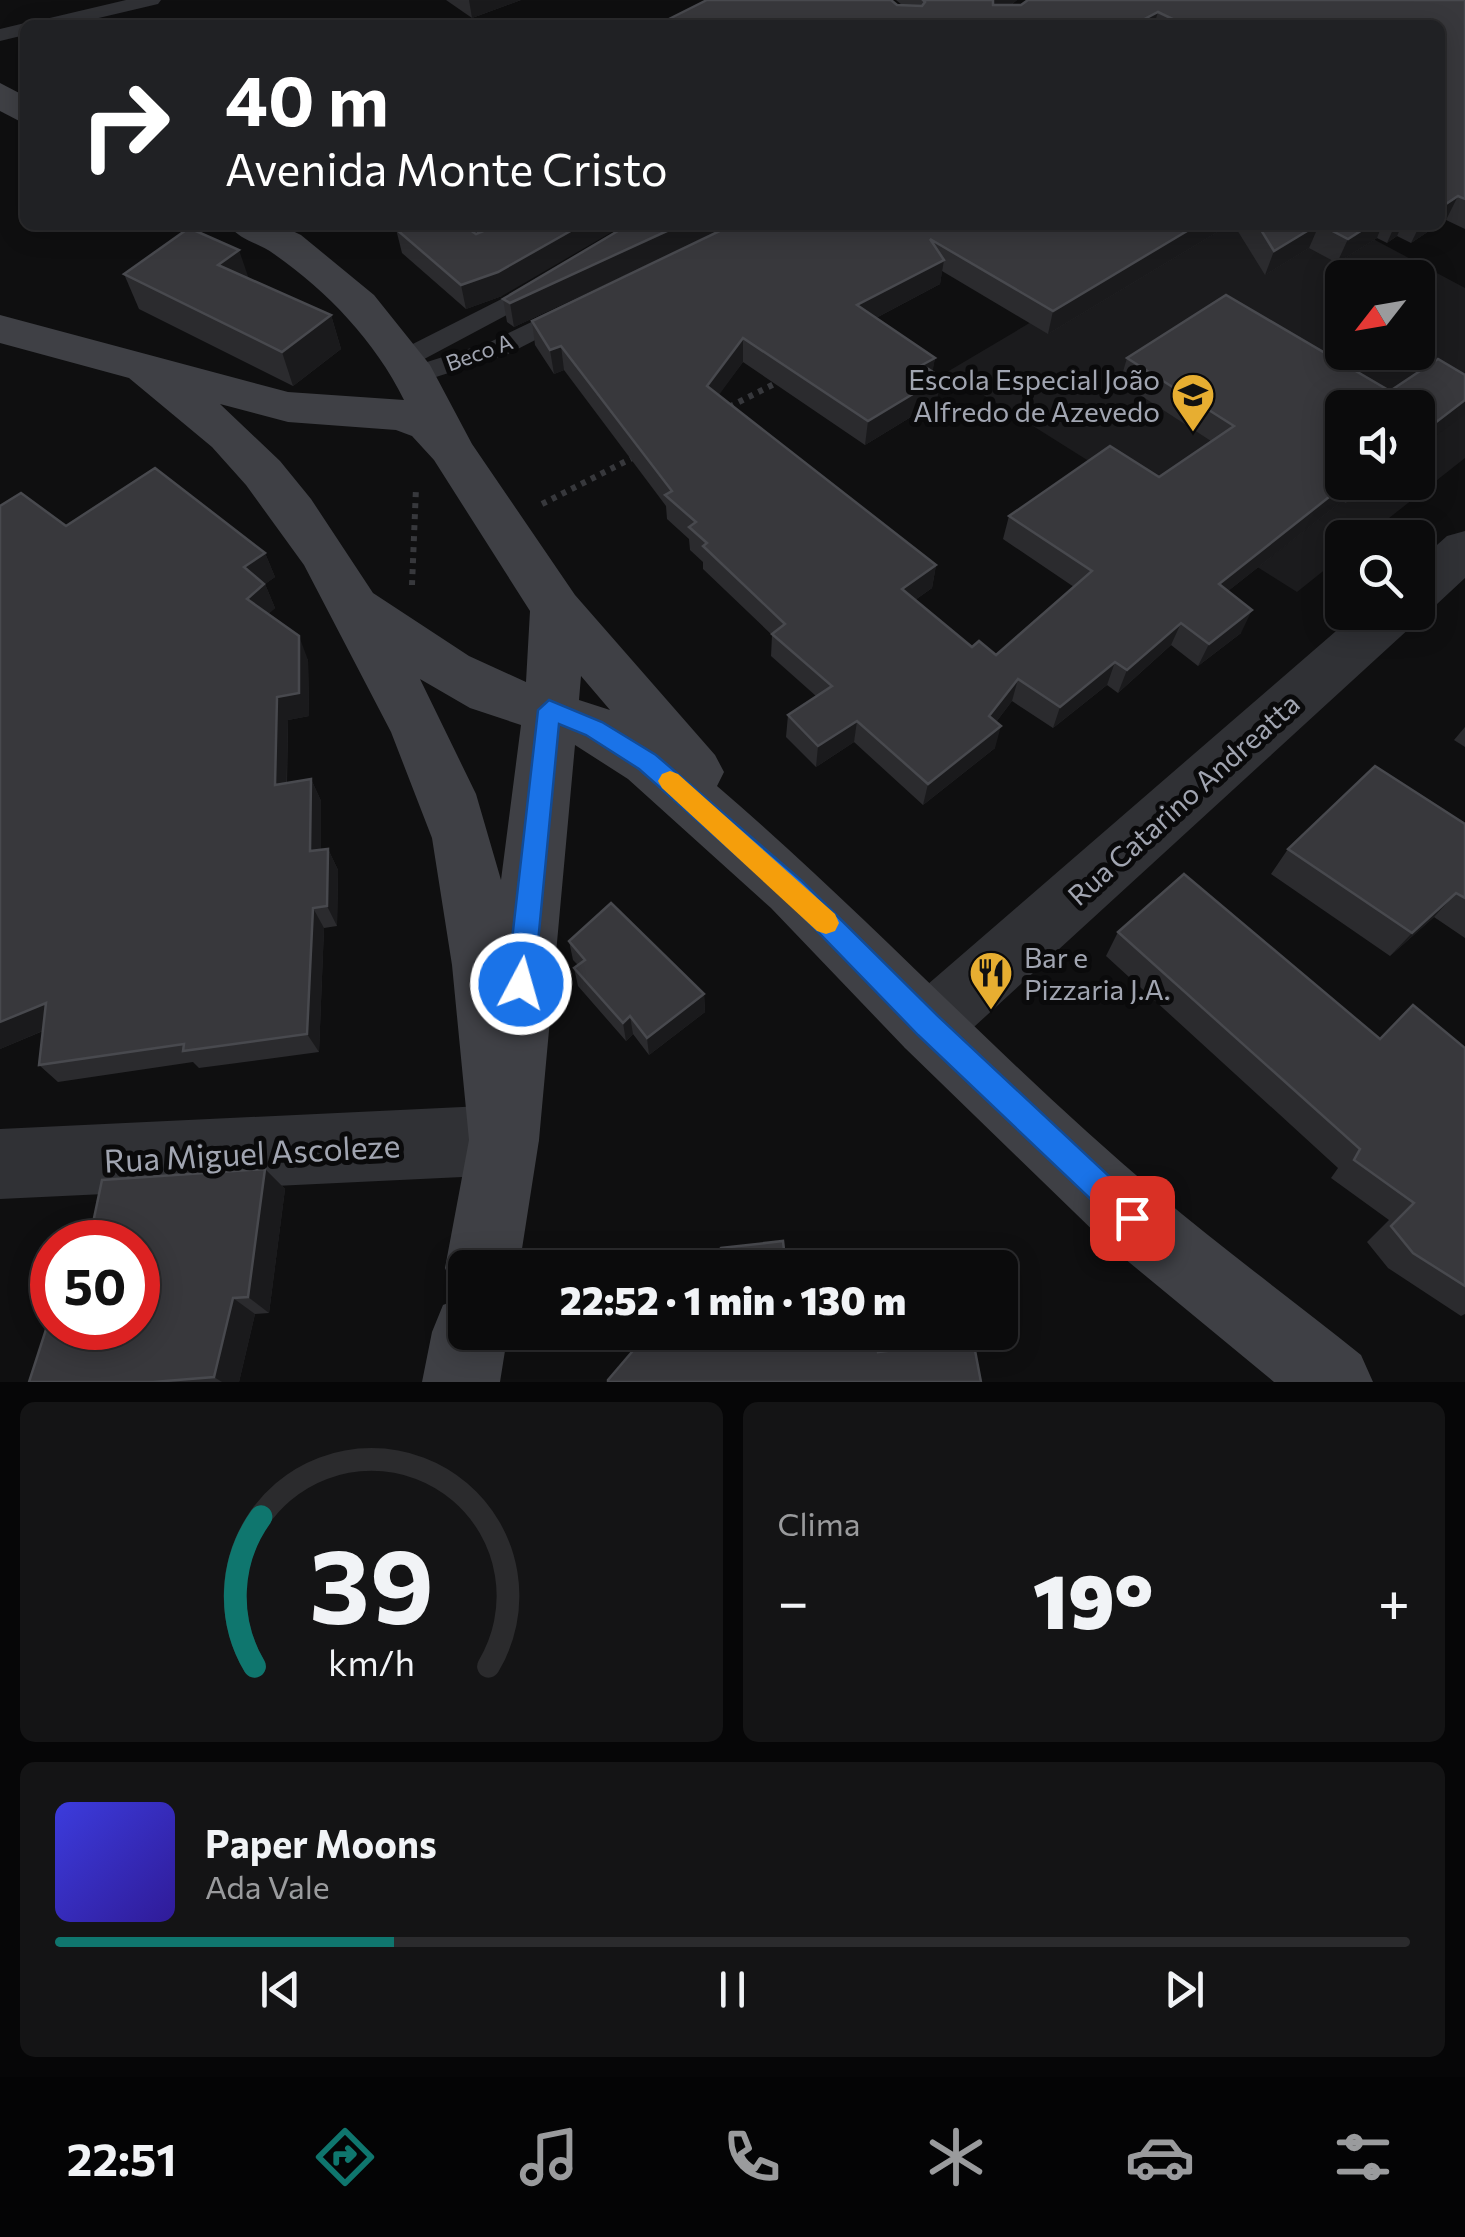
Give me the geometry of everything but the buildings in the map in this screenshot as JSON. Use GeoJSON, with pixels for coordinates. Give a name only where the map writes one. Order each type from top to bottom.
{"type":"FeatureCollection","features":[{"type":"Feature","properties":{"kind":"main road"},"geometry":{"type":"LineString","coordinates":[[259,230],[287,244],[359,304],[402,358],[451,449],[556,609],[793,889]]}},
{"type":"Feature","properties":{"kind":"main road"},"geometry":{"type":"LineString","coordinates":[[0,329],[261,401],[334,412],[402,414],[428,425],[451,449]]}},
{"type":"Feature","properties":{"kind":"main road"},"geometry":{"type":"LineString","coordinates":[[296,508],[300,464],[313,432],[380,370],[402,358]]}},
{"type":"Feature","properties":{"kind":"main road"},"geometry":{"type":"LineString","coordinates":[[143,367],[193,402],[296,508],[358,608],[446,789],[467,860],[504,1140]]}},
{"type":"Feature","properties":{"kind":"main road"},"geometry":{"type":"LineString","coordinates":[[358,608],[450,671],[490,692],[594,728],[648,762],[793,889],[928,1026],[1132,1218],[1334,1382]]}},
{"type":"Feature","properties":{"kind":"main road"},"geometry":{"type":"LineString","coordinates":[[485,1250],[504,1140],[556,657],[556,609]]}},
{"type":"Feature","properties":{"kind":"main road"},"geometry":{"type":"LineString","coordinates":[[462,1382],[467,1350]]}},
{"type":"Feature","properties":{"kind":"street"},"geometry":{"type":"LineString","coordinates":[[1435,576],[1465,549]]}},
{"type":"Feature","properties":{"kind":"street","name":"Rua Catarino Andreatta"},"geometry":{"type":"LineString","coordinates":[[928,1026],[1374,630]]}},
{"type":"Feature","properties":{"kind":"street","name":"Rua Miguel Ascoleze"},"geometry":{"type":"LineString","coordinates":[[0,1164],[504,1140]]}},
{"type":"Feature","properties":{"kind":"lane"},"geometry":{"type":"LineString","coordinates":[[65,20],[151,0]]}},
{"type":"Feature","properties":{"kind":"lane"},"geometry":{"type":"LineString","coordinates":[[402,358],[513,305],[558,276]]}},
{"type":"Feature","properties":{"kind":"lane","name":"Beco A"},"geometry":{"type":"LineString","coordinates":[[402,358],[498,348],[586,304]]}},
{"type":"Feature","properties":{"kind":"path"},"geometry":{"type":"LineString","coordinates":[[723,410],[792,374]]}},
{"type":"Feature","properties":{"kind":"path"},"geometry":{"type":"LineString","coordinates":[[358,608],[412,587],[418,462],[451,449]]}},
{"type":"Feature","properties":{"kind":"path"},"geometry":{"type":"LineString","coordinates":[[501,526],[638,454]]}},
{"type":"Feature","properties":{"kind":"shaded area","name":"Escola Especial João Alfredo de Azevedo"},"geometry":{"type":"Polygon","coordinates":[[[1187,230],[1356,230],[1413,260],[1325,260],[1325,370],[1435,370],[1435,272],[1465,288],[1465,458],[1435,482],[1435,390],[1325,390],[1325,500],[1412,500],[1387,520],[1325,520],[1325,570],[1297,592],[947,372],[1187,230]]]}},
{"type":"Feature","properties":{"kind":"slow traffic"},"geometry":{"type":"LineString","coordinates":[[670,781],[826,923]]}},
{"type":"Feature","properties":{"kind":"place","name":"Escola Especial João Alfredo de Azevedo"},"geometry":{"type":"Point","coordinates":[1193,433]}},
{"type":"Feature","properties":{"kind":"place","name":"Bar e Pizzaria J.A."},"geometry":{"type":"Point","coordinates":[991,1011]}},
{"type":"Feature","properties":{"kind":"route"},"geometry":{"type":"LineString","coordinates":[[521,984],[549,710],[594,728],[648,762],[677,787],[793,889],[928,1026],[1132,1218]]}}]}
